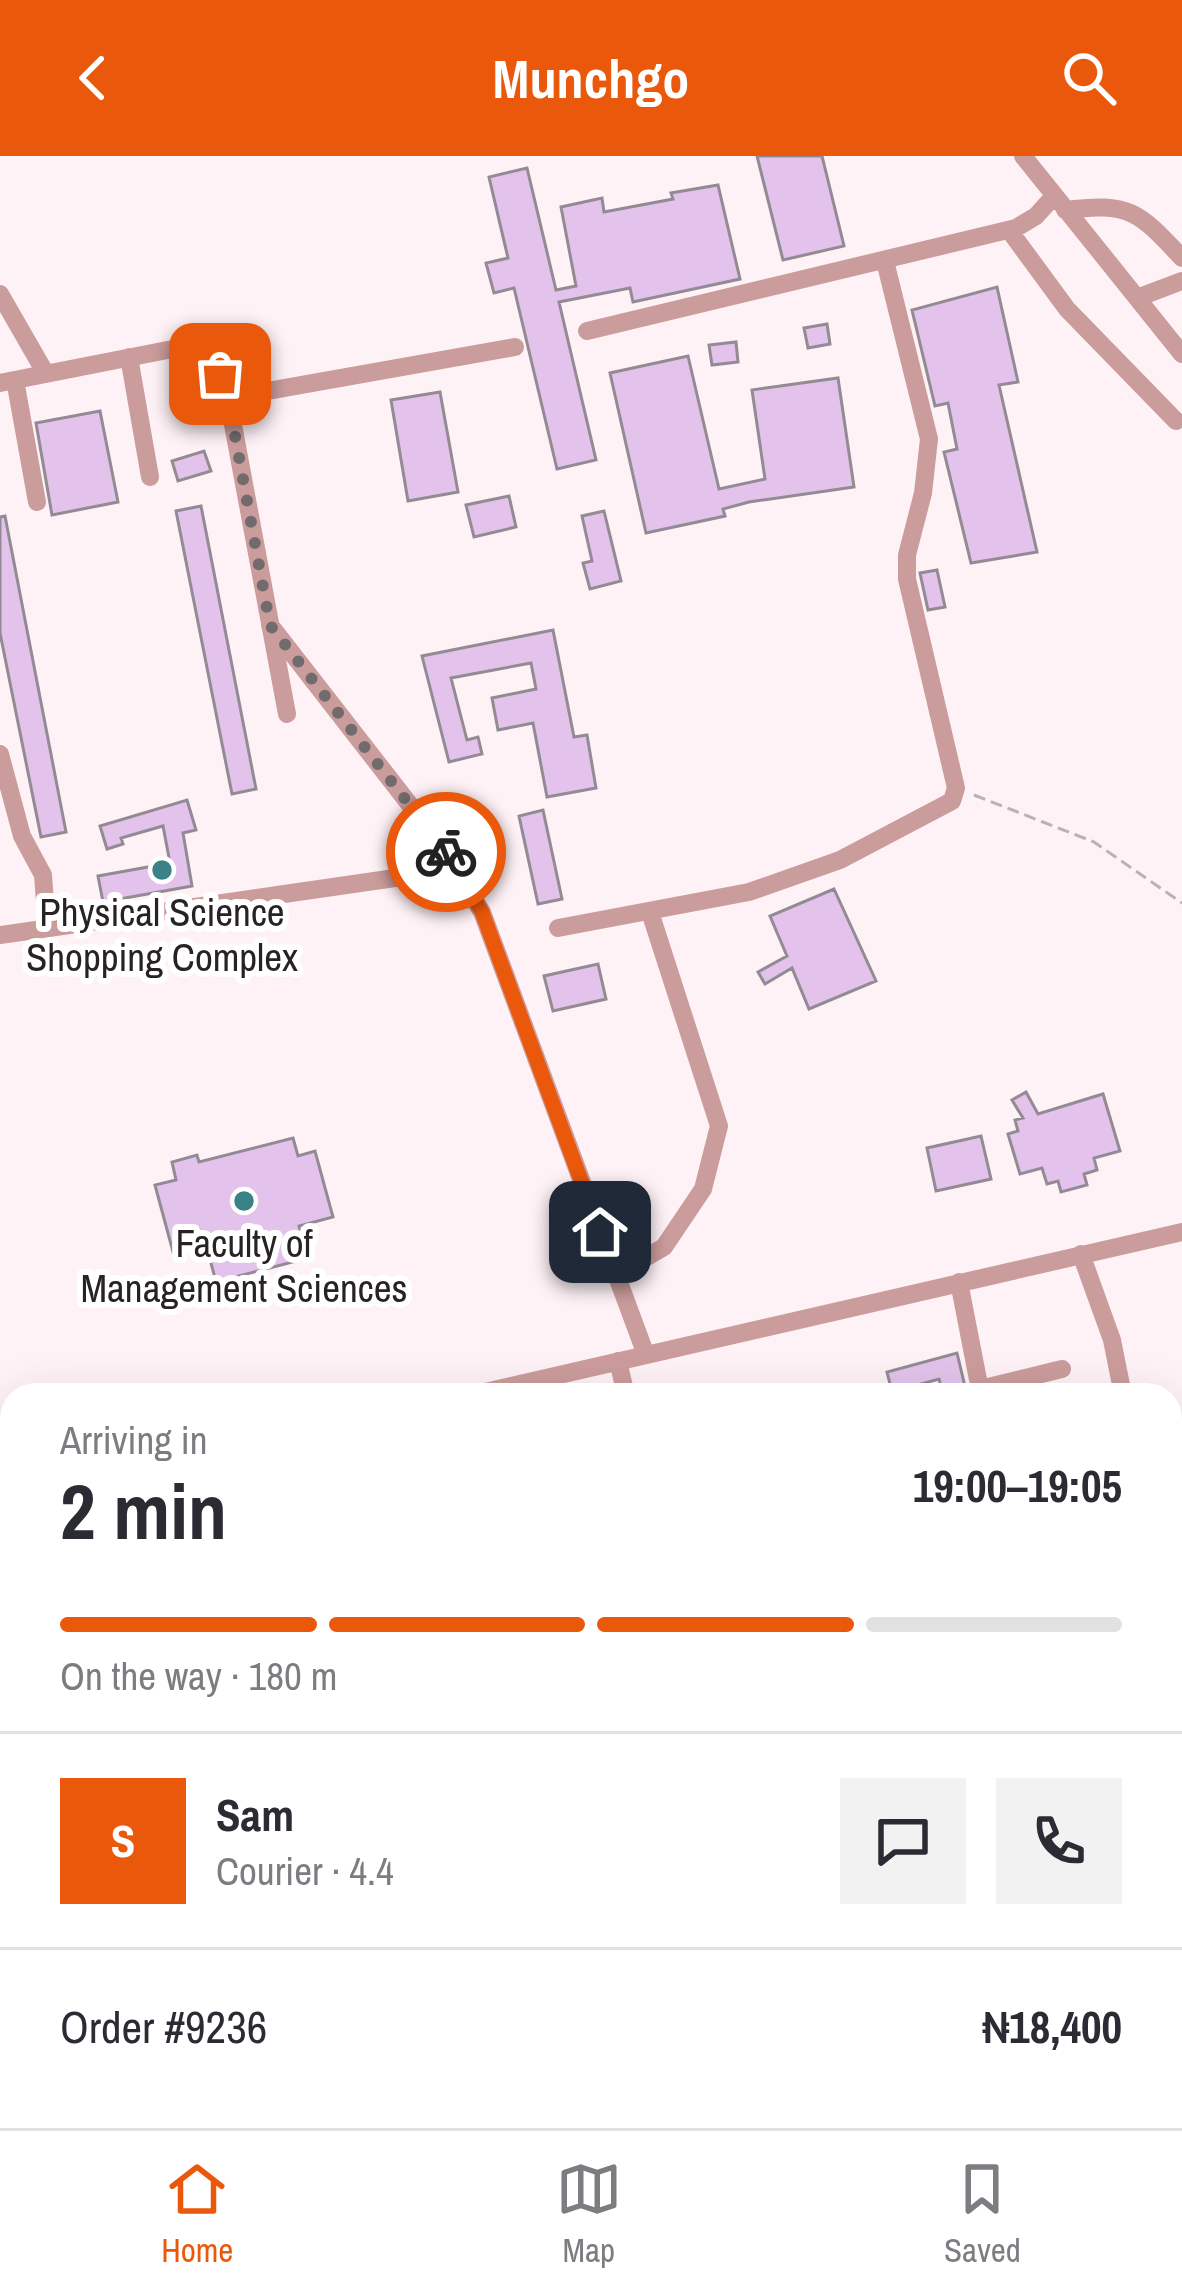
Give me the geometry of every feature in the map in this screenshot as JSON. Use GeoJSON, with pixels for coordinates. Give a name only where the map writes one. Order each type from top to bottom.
{"type":"FeatureCollection","features":[{"type":"Feature","properties":{"kind":"street"},"geometry":{"type":"LineString","coordinates":[[1023,156],[1182,354]]}},
{"type":"Feature","properties":{"kind":"street"},"geometry":{"type":"LineString","coordinates":[[587,332],[1009,230],[1060,203],[1117,206],[1136,214],[1182,258]]}},
{"type":"Feature","properties":{"kind":"street"},"geometry":{"type":"LineString","coordinates":[[1009,230],[1067,310],[1176,421]]}},
{"type":"Feature","properties":{"kind":"street"},"geometry":{"type":"LineString","coordinates":[[558,928],[748,892],[840,860],[952,801],[956,788],[907,579],[907,554],[927,469],[929,439],[885,261]]}},
{"type":"Feature","properties":{"kind":"street"},"geometry":{"type":"LineString","coordinates":[[1137,298],[1182,281]]}},
{"type":"Feature","properties":{"kind":"street"},"geometry":{"type":"LineString","coordinates":[[0,294],[46,374]]}},
{"type":"Feature","properties":{"kind":"street"},"geometry":{"type":"LineString","coordinates":[[37,502],[7,382],[205,344],[212,351],[228,398],[286,714]]}},
{"type":"Feature","properties":{"kind":"street"},"geometry":{"type":"LineString","coordinates":[[228,398],[515,347]]}},
{"type":"Feature","properties":{"kind":"street"},"geometry":{"type":"LineString","coordinates":[[129,357],[150,477]]}},
{"type":"Feature","properties":{"kind":"street"},"geometry":{"type":"LineString","coordinates":[[270,625],[450,857],[482,912],[646,1354]]}},
{"type":"Feature","properties":{"kind":"street"},"geometry":{"type":"LineString","coordinates":[[0,754],[22,836],[44,874],[47,928]]}},
{"type":"Feature","properties":{"kind":"street"},"geometry":{"type":"LineString","coordinates":[[0,826],[22,836]]}},
{"type":"Feature","properties":{"kind":"street"},"geometry":{"type":"LineString","coordinates":[[0,935],[395,878],[450,857]]}},
{"type":"Feature","properties":{"kind":"street"},"geometry":{"type":"LineString","coordinates":[[616,1275],[664,1247],[704,1189],[719,1126],[650,912]]}},
{"type":"Feature","properties":{"kind":"street"},"geometry":{"type":"LineString","coordinates":[[524,1383],[1182,1232]]}},
{"type":"Feature","properties":{"kind":"street"},"geometry":{"type":"LineString","coordinates":[[1081,1254],[1112,1340],[1121,1383]]}},
{"type":"Feature","properties":{"kind":"street"},"geometry":{"type":"LineString","coordinates":[[959,1282],[979,1383]]}},
{"type":"Feature","properties":{"kind":"street"},"geometry":{"type":"LineString","coordinates":[[618,1361],[623,1383]]}},
{"type":"Feature","properties":{"kind":"street"},"geometry":{"type":"LineString","coordinates":[[1013,1383],[1062,1369]]}},
{"type":"Feature","properties":{"kind":"path"},"geometry":{"type":"LineString","coordinates":[[956,788],[1094,842],[1182,903]]}},
{"type":"Feature","properties":{"kind":"building"},"geometry":{"type":"Polygon","coordinates":[[[757,156],[822,156],[844,246],[783,260],[757,156]]]}},
{"type":"Feature","properties":{"kind":"building"},"geometry":{"type":"Polygon","coordinates":[[[527,168],[556,290],[576,286],[561,207],[602,198],[604,212],[718,185],[740,279],[633,302],[630,288],[559,302],[596,460],[557,469],[514,288],[494,293],[486,263],[508,258],[489,177],[527,168]]]}},
{"type":"Feature","properties":{"kind":"building"},"geometry":{"type":"Polygon","coordinates":[[[997,287],[1018,382],[999,385],[1037,552],[971,563],[944,452],[957,449],[948,403],[935,406],[912,310],[997,287]]]}},
{"type":"Feature","properties":{"kind":"building"},"geometry":{"type":"Polygon","coordinates":[[[827,324],[830,344],[808,348],[804,328],[827,324]]]}},
{"type":"Feature","properties":{"kind":"building"},"geometry":{"type":"Polygon","coordinates":[[[736,342],[738,362],[712,365],[709,345],[736,342]]]}},
{"type":"Feature","properties":{"kind":"building"},"geometry":{"type":"Polygon","coordinates":[[[688,356],[719,489],[765,479],[752,390],[838,378],[854,487],[749,502],[723,509],[725,516],[646,533],[610,373],[688,356]]]}},
{"type":"Feature","properties":{"kind":"building"},"geometry":{"type":"Polygon","coordinates":[[[440,392],[458,492],[408,501],[391,400],[440,392]]]}},
{"type":"Feature","properties":{"kind":"building"},"geometry":{"type":"Polygon","coordinates":[[[100,411],[118,502],[52,515],[36,423],[100,411]]]}},
{"type":"Feature","properties":{"kind":"building"},"geometry":{"type":"Polygon","coordinates":[[[204,451],[211,471],[178,481],[172,461],[204,451]]]}},
{"type":"Feature","properties":{"kind":"building"},"geometry":{"type":"Polygon","coordinates":[[[509,496],[516,527],[474,537],[466,505],[509,496]]]}},
{"type":"Feature","properties":{"kind":"building"},"geometry":{"type":"Polygon","coordinates":[[[201,506],[256,789],[232,794],[176,511],[201,506]]]}},
{"type":"Feature","properties":{"kind":"building"},"geometry":{"type":"Polygon","coordinates":[[[604,511],[621,581],[590,589],[583,563],[592,561],[582,516],[604,511]]]}},
{"type":"Feature","properties":{"kind":"building"},"geometry":{"type":"Polygon","coordinates":[[[5,516],[66,832],[41,837],[0,633],[0,517],[5,516]]]}},
{"type":"Feature","properties":{"kind":"building"},"geometry":{"type":"Polygon","coordinates":[[[937,570],[945,607],[928,610],[920,573],[937,570]]]}},
{"type":"Feature","properties":{"kind":"building"},"geometry":{"type":"Polygon","coordinates":[[[553,630],[574,737],[587,735],[596,788],[547,797],[533,723],[498,730],[492,698],[536,689],[531,663],[451,678],[467,740],[478,737],[482,754],[449,762],[422,656],[553,630]]]}},
{"type":"Feature","properties":{"kind":"building"},"geometry":{"type":"Polygon","coordinates":[[[187,800],[196,830],[183,833],[192,886],[103,902],[98,876],[170,863],[163,826],[121,838],[123,844],[107,849],[100,826],[187,800]]]}},
{"type":"Feature","properties":{"kind":"building"},"geometry":{"type":"Polygon","coordinates":[[[543,810],[562,899],[538,904],[519,816],[543,810]]]}},
{"type":"Feature","properties":{"kind":"building"},"geometry":{"type":"Polygon","coordinates":[[[834,889],[876,981],[809,1009],[792,968],[765,984],[758,972],[787,956],[770,916],[834,889]]]}},
{"type":"Feature","properties":{"kind":"building"},"geometry":{"type":"Polygon","coordinates":[[[598,964],[606,999],[553,1011],[544,976],[598,964]]]}},
{"type":"Feature","properties":{"kind":"building"},"geometry":{"type":"Polygon","coordinates":[[[1026,1092],[1038,1114],[1103,1094],[1120,1151],[1094,1158],[1097,1170],[1084,1174],[1087,1185],[1061,1192],[1058,1181],[1047,1184],[1042,1168],[1020,1174],[1008,1134],[1018,1131],[1015,1120],[1023,1118],[1012,1100],[1026,1092]]]}},
{"type":"Feature","properties":{"kind":"building"},"geometry":{"type":"Polygon","coordinates":[[[981,1136],[991,1179],[936,1191],[927,1148],[981,1136]]]}},
{"type":"Feature","properties":{"kind":"building","name":"Faculty of Management Sciences"},"geometry":{"type":"Polygon","coordinates":[[[293,1138],[298,1156],[315,1151],[333,1217],[299,1226],[308,1258],[216,1282],[206,1244],[173,1252],[155,1185],[176,1180],[172,1162],[197,1155],[199,1162],[293,1138]]]}},
{"type":"Feature","properties":{"kind":"building"},"geometry":{"type":"Polygon","coordinates":[[[957,1353],[964,1383],[940,1383],[939,1379],[890,1383],[887,1372],[957,1353]]]}},
{"type":"Feature","properties":{"kind":"way so far"},"geometry":{"type":"LineString","coordinates":[[220,374],[270,625],[446,852]]}},
{"type":"Feature","properties":{"kind":"place","name":"Physical Science Shopping Complex"},"geometry":{"type":"Point","coordinates":[162,870]}},
{"type":"Feature","properties":{"kind":"place","name":"Faculty of Management Sciences"},"geometry":{"type":"Point","coordinates":[244,1201]}},
{"type":"Feature","properties":{"kind":"route"},"geometry":{"type":"LineString","coordinates":[[446,852],[482,912],[600,1232]]}}]}
